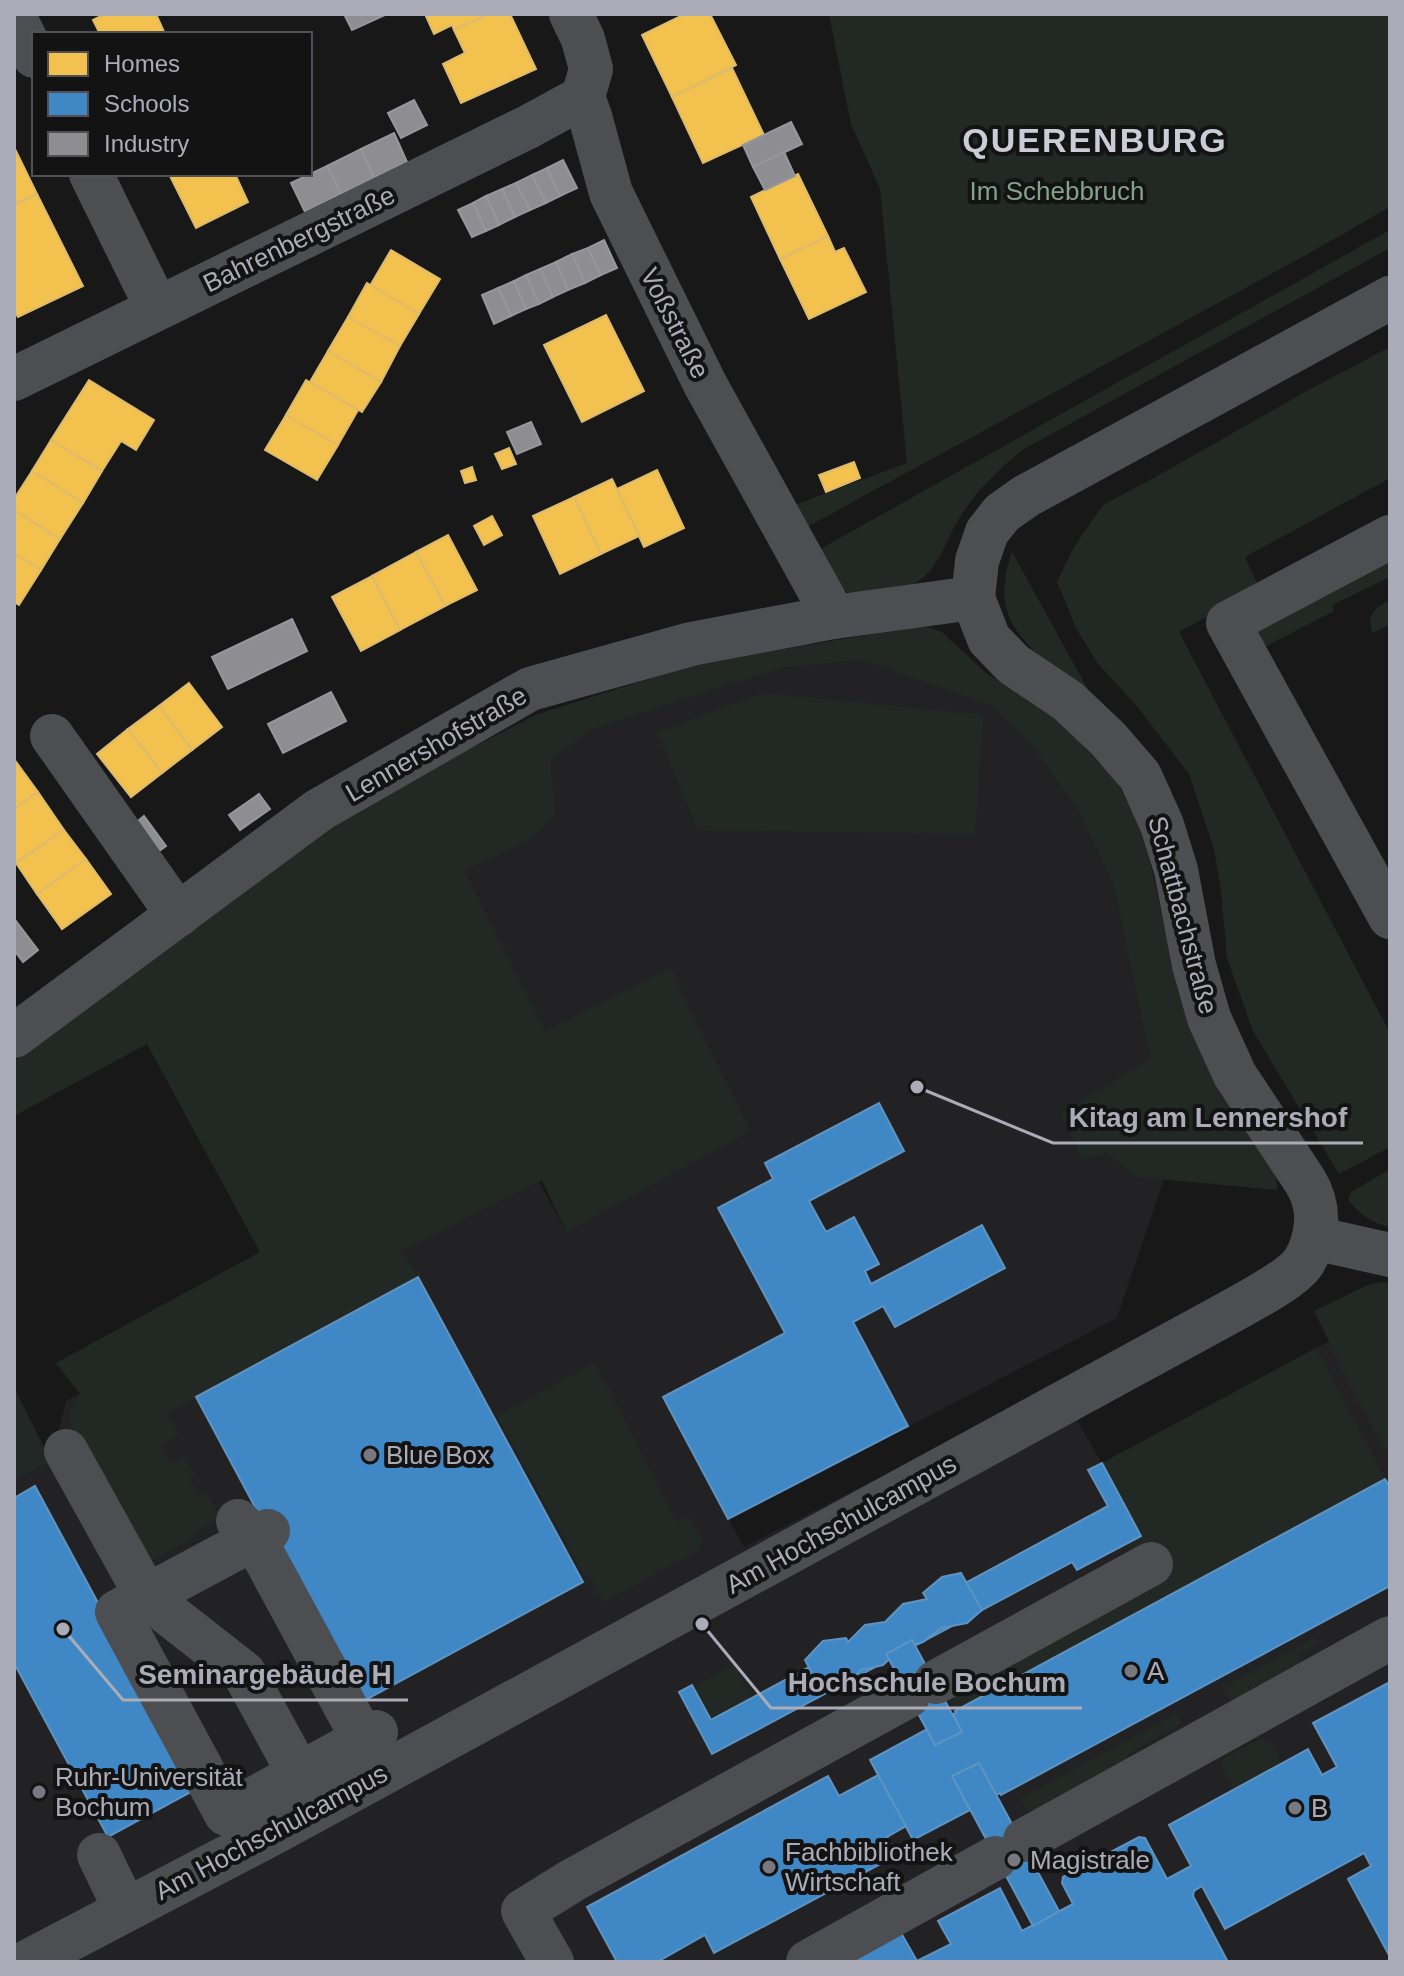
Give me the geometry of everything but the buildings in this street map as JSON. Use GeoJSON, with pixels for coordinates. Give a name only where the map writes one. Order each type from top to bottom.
{"type":"FeatureCollection","features":[{"type":"Feature","properties":{"kind":"street","name":"Voßstraße"},"geometry":{"type":"LineString","coordinates":[[571,14],[583,39],[591,69],[583,97],[611,193],[705,384],[834,617]]}},
{"type":"Feature","properties":{"kind":"street"},"geometry":{"type":"LineString","coordinates":[[14,16],[32,52]]}},
{"type":"Feature","properties":{"kind":"street","name":"Bahrenbergstraße"},"geometry":{"type":"LineString","coordinates":[[14,379],[528,127],[583,97]]}},
{"type":"Feature","properties":{"kind":"street"},"geometry":{"type":"LineString","coordinates":[[92,176],[157,308]]}},
{"type":"Feature","properties":{"kind":"street","name":"Schattbachstraße"},"geometry":{"type":"LineString","coordinates":[[1314,1238],[1316,1203],[1311,1191],[1235,1075],[1209,1018],[1194,965],[1176,870],[1162,825],[1140,776],[1108,739],[1068,701],[1013,664],[989,639],[973,598],[977,561],[987,532],[1002,513],[1026,496],[1390,298]]}},
{"type":"Feature","properties":{"kind":"street"},"geometry":{"type":"LineString","coordinates":[[1390,537],[1228,623],[1390,917]]}},
{"type":"Feature","properties":{"kind":"street","name":"Lennershofstraße"},"geometry":{"type":"LineString","coordinates":[[14,1036],[319,810],[530,689],[691,644],[834,617],[973,598]]}},
{"type":"Feature","properties":{"kind":"street"},"geometry":{"type":"LineString","coordinates":[[52,736],[178,915]]}},
{"type":"Feature","properties":{"kind":"street"},"geometry":{"type":"LineString","coordinates":[[1314,1238],[1390,1255]]}},
{"type":"Feature","properties":{"kind":"street","name":"Am Hochschulcampus"},"geometry":{"type":"LineString","coordinates":[[27,1962],[291,1824],[1230,1312],[1277,1285],[1302,1265],[1314,1238]]}},
{"type":"Feature","properties":{"kind":"street"},"geometry":{"type":"LineString","coordinates":[[66,1451],[147,1597],[244,1673],[296,1767]]}},
{"type":"Feature","properties":{"kind":"street"},"geometry":{"type":"LineString","coordinates":[[253,1530],[362,1723],[226,1814],[209,1796],[136,1660],[117,1612],[147,1597],[253,1530]]}},
{"type":"Feature","properties":{"kind":"street"},"geometry":{"type":"LineString","coordinates":[[552,1962],[523,1911],[573,1880],[922,1689],[1126,1567]]}},
{"type":"Feature","properties":{"kind":"street"},"geometry":{"type":"LineString","coordinates":[[808,1962],[1390,1638]]}},
{"type":"Feature","properties":{"kind":"street"},"geometry":{"type":"LineString","coordinates":[[99,1855],[125,1909]]}},
{"type":"Feature","properties":{"kind":"shaded area"},"geometry":{"type":"Polygon","coordinates":[[[861,660],[993,706],[1036,751],[1079,812],[1114,887],[1150,1060],[1061,1115],[1136,1177],[1164,1179],[1117,1318],[729,1520],[744,1547],[1057,1386],[1102,1463],[1328,1342],[1378,1329],[1390,1361],[1390,1962],[14,1962],[14,1481],[51,1461],[66,1401],[523,1152],[566,1232],[546,1031],[438,821],[549,760],[592,729],[782,668],[861,660]]]}},
{"type":"Feature","properties":{"kind":"green space","name":"Im Schebbruch"},"geometry":{"type":"Polygon","coordinates":[[[829,14],[1390,14],[1390,207],[803,529],[792,506],[907,463],[880,189],[851,124],[829,14]]]}},
{"type":"Feature","properties":{"kind":"green space"},"geometry":{"type":"Polygon","coordinates":[[[1390,230],[1390,248],[1024,449],[997,472],[974,498],[955,525],[938,559],[927,574],[913,584],[854,597],[828,578],[813,553],[1390,230]]]}},
{"type":"Feature","properties":{"kind":"green space"},"geometry":{"type":"Polygon","coordinates":[[[1390,347],[1390,478],[1245,557],[1259,588],[1179,632],[1390,1033],[1390,1147],[1339,1174],[1253,1031],[1227,958],[1214,849],[1189,774],[1136,705],[1098,664],[1077,630],[1057,582],[1074,547],[1103,505],[1390,347]]]}},
{"type":"Feature","properties":{"kind":"green space"},"geometry":{"type":"Polygon","coordinates":[[[1012,552],[1091,695],[1038,655],[1016,630],[1005,601],[1006,576],[1012,552]]]}},
{"type":"Feature","properties":{"kind":"green space"},"geometry":{"type":"Polygon","coordinates":[[[1390,557],[1390,577],[1332,605],[1334,611],[1261,649],[1256,637],[1260,625],[1390,557]]]}},
{"type":"Feature","properties":{"kind":"green space"},"geometry":{"type":"Polygon","coordinates":[[[1390,600],[1390,624],[1372,633],[1370,621],[1373,612],[1390,600]]]}},
{"type":"Feature","properties":{"kind":"green space"},"geometry":{"type":"Polygon","coordinates":[[[918,624],[942,632],[987,674],[1050,712],[1116,780],[1144,834],[1176,978],[1276,1175],[1277,1190],[1136,1177],[1107,1153],[1082,1158],[1061,1114],[1150,1059],[1114,887],[1079,812],[1036,751],[993,706],[861,660],[782,668],[592,729],[550,760],[555,815],[525,843],[464,870],[546,1031],[670,968],[750,1131],[566,1232],[542,1180],[401,1251],[418,1277],[168,1413],[179,1435],[161,1445],[171,1464],[185,1458],[194,1475],[189,1478],[199,1497],[207,1492],[220,1516],[194,1534],[195,1537],[146,1564],[71,1423],[71,1409],[80,1394],[56,1363],[260,1252],[147,1044],[14,1116],[14,1061],[318,834],[416,776],[538,714],[695,664],[918,624]]]}},
{"type":"Feature","properties":{"kind":"green space"},"geometry":{"type":"Polygon","coordinates":[[[763,693],[983,715],[975,834],[698,830],[657,732],[763,693]]]}},
{"type":"Feature","properties":{"kind":"green space"},"geometry":{"type":"Polygon","coordinates":[[[1390,1169],[1390,1227],[1367,1218],[1348,1200],[1351,1192],[1390,1169]]]}},
{"type":"Feature","properties":{"kind":"green space"},"geometry":{"type":"Polygon","coordinates":[[[1370,1284],[1390,1284],[1390,1457],[1314,1311],[1370,1284]]]}},
{"type":"Feature","properties":{"kind":"green space"},"geometry":{"type":"Polygon","coordinates":[[[1316,1348],[1385,1479],[955,1711],[941,1682],[1144,1577],[1127,1544],[1141,1536],[1102,1463],[1316,1348]]]}},
{"type":"Feature","properties":{"kind":"green space"},"geometry":{"type":"Polygon","coordinates":[[[595,1363],[677,1522],[690,1517],[702,1539],[698,1551],[603,1602],[591,1578],[585,1577],[497,1416],[595,1363]]]}},
{"type":"Feature","properties":{"kind":"green space"},"geometry":{"type":"Polygon","coordinates":[[[14,1387],[51,1461],[14,1481],[14,1387]]]}},
{"type":"Feature","properties":{"kind":"green space"},"geometry":{"type":"Polygon","coordinates":[[[1316,1637],[1319,1643],[1298,1655],[1301,1675],[1231,1703],[1223,1687],[1316,1637]]]}},
{"type":"Feature","properties":{"kind":"green space"},"geometry":{"type":"Polygon","coordinates":[[[734,1665],[756,1707],[713,1729],[691,1688],[734,1665]]]}},
{"type":"Feature","properties":{"kind":"green space"},"geometry":{"type":"Polygon","coordinates":[[[1179,1712],[1180,1724],[1128,1754],[1124,1765],[1037,1812],[1027,1810],[1020,1799],[1179,1712]]]}},
{"type":"Feature","properties":{"kind":"green space"},"geometry":{"type":"Polygon","coordinates":[[[1263,1738],[1271,1742],[1282,1763],[1233,1790],[1221,1764],[1224,1758],[1263,1738]]]}},
{"type":"Feature","properties":{"kind":"place","name":"Kitag am Lennershof"},"geometry":{"type":"Point","coordinates":[917,1087]}},
{"type":"Feature","properties":{"kind":"place","name":"Blue Box"},"geometry":{"type":"Point","coordinates":[370,1455]}},
{"type":"Feature","properties":{"kind":"place","name":"Hochschule Bochum"},"geometry":{"type":"Point","coordinates":[702,1624]}},
{"type":"Feature","properties":{"kind":"place","name":"Seminargebäude H"},"geometry":{"type":"Point","coordinates":[63,1629]}},
{"type":"Feature","properties":{"kind":"place","name":"A"},"geometry":{"type":"Point","coordinates":[1131,1671]}},
{"type":"Feature","properties":{"kind":"place","name":"Ruhr-Universität Bochum"},"geometry":{"type":"Point","coordinates":[39,1792]}},
{"type":"Feature","properties":{"kind":"place","name":"B"},"geometry":{"type":"Point","coordinates":[1295,1808]}},
{"type":"Feature","properties":{"kind":"place","name":"Magistrale"},"geometry":{"type":"Point","coordinates":[1014,1860]}},
{"type":"Feature","properties":{"kind":"place","name":"Fachbibliothek Wirtschaft"},"geometry":{"type":"Point","coordinates":[769,1867]}},
{"type":"Feature","properties":{"kind":"district","name":"QUERENBURG"},"geometry":{"type":"Point","coordinates":[1095,140]}}]}
